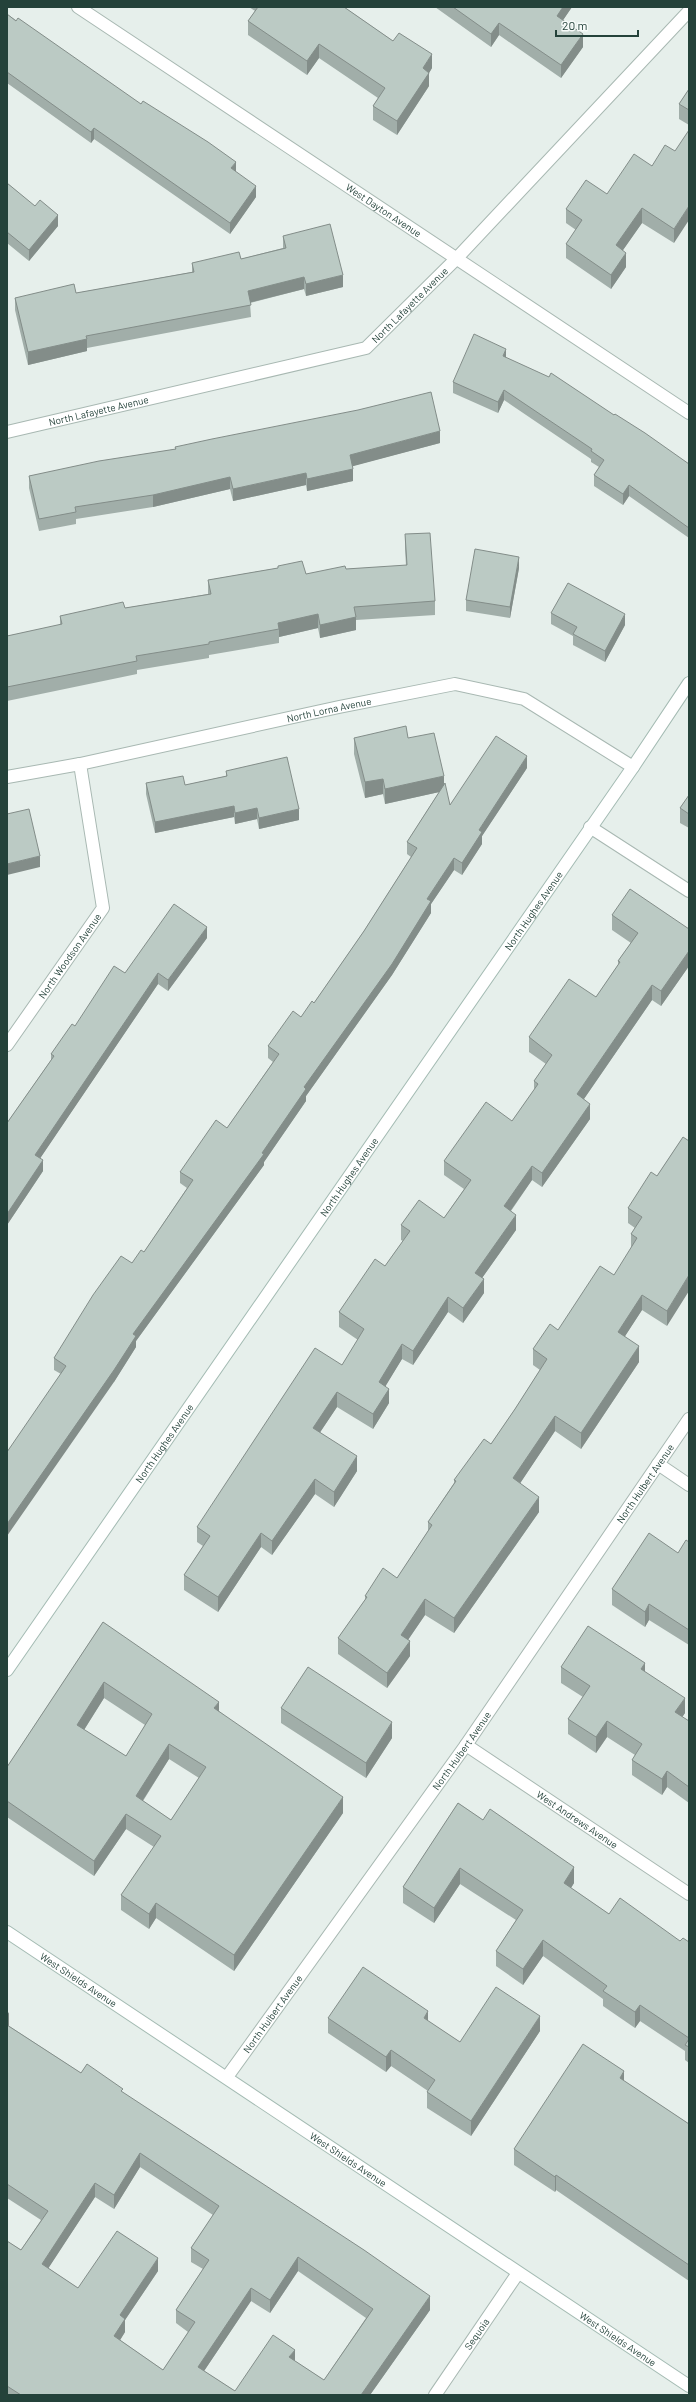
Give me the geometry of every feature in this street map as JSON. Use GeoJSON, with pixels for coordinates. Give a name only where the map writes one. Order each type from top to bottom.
{"type":"FeatureCollection","features":[{"type":"Feature","properties":{"kind":"street","name":"West Dayton Avenue"},"geometry":{"type":"LineString","coordinates":[[78,7],[689,413]]}},
{"type":"Feature","properties":{"kind":"street"},"geometry":{"type":"LineString","coordinates":[[685,7],[689,10]]}},
{"type":"Feature","properties":{"kind":"street","name":"North Lafayette Avenue"},"geometry":{"type":"LineString","coordinates":[[7,432],[366,348],[456,259],[689,10]]}},
{"type":"Feature","properties":{"kind":"street","name":"North Hughes Avenue"},"geometry":{"type":"LineString","coordinates":[[7,1670],[590,827],[634,768],[689,683]]}},
{"type":"Feature","properties":{"kind":"street","name":"North Lorna Avenue"},"geometry":{"type":"LineString","coordinates":[[7,778],[80,764],[339,707],[454,684],[524,699],[634,768]]}},
{"type":"Feature","properties":{"kind":"street","name":"North Woodson Avenue"},"geometry":{"type":"LineString","coordinates":[[7,1045],[103,908],[80,764]]}},
{"type":"Feature","properties":{"kind":"street"},"geometry":{"type":"LineString","coordinates":[[590,827],[689,891]]}},
{"type":"Feature","properties":{"kind":"street","name":"North Hulbert Avenue"},"geometry":{"type":"LineString","coordinates":[[227,2077],[466,1745],[689,1419]]}},
{"type":"Feature","properties":{"kind":"street"},"geometry":{"type":"LineString","coordinates":[[658,1464],[689,1485]]}},
{"type":"Feature","properties":{"kind":"street","name":"West Andrews Avenue"},"geometry":{"type":"LineString","coordinates":[[466,1745],[689,1894]]}},
{"type":"Feature","properties":{"kind":"street","name":"West Shields Avenue"},"geometry":{"type":"LineString","coordinates":[[7,1932],[227,2077],[689,2386]]}},
{"type":"Feature","properties":{"kind":"street","name":"Sequoia"},"geometry":{"type":"LineString","coordinates":[[435,2395],[518,2273]]}},
{"type":"Feature","properties":{"kind":"building"},"geometry":{"type":"Polygon","coordinates":[[[258,7],[344,7],[393,41],[399,33],[432,54],[423,68],[429,73],[397,121],[373,106],[385,88],[319,44],[307,61],[248,21],[258,7]]]}},
{"type":"Feature","properties":{"kind":"building"},"geometry":{"type":"Polygon","coordinates":[[[453,7],[563,7],[557,16],[583,34],[561,65],[499,23],[491,34],[453,7]]]}},
{"type":"Feature","properties":{"kind":"building"},"geometry":{"type":"Polygon","coordinates":[[[7,14],[16,21],[18,18],[141,104],[143,101],[208,142],[236,162],[231,168],[256,186],[230,223],[94,128],[91,132],[7,72],[7,14]]]}},
{"type":"Feature","properties":{"kind":"building"},"geometry":{"type":"Polygon","coordinates":[[[689,89],[689,110],[679,104],[689,89]]]}},
{"type":"Feature","properties":{"kind":"building"},"geometry":{"type":"Polygon","coordinates":[[[689,130],[689,206],[674,229],[642,208],[616,245],[626,253],[611,275],[566,244],[582,220],[566,209],[586,180],[607,194],[634,154],[652,166],[665,145],[675,151],[689,130]]]}},
{"type":"Feature","properties":{"kind":"building"},"geometry":{"type":"Polygon","coordinates":[[[7,183],[35,206],[40,200],[58,215],[29,250],[7,232],[7,183]]]}},
{"type":"Feature","properties":{"kind":"building"},"geometry":{"type":"Polygon","coordinates":[[[330,224],[343,275],[306,284],[304,277],[248,291],[251,305],[86,336],[87,339],[28,352],[15,298],[74,284],[76,293],[194,272],[192,263],[239,252],[241,259],[286,248],[283,236],[330,224]]]}},
{"type":"Feature","properties":{"kind":"building"},"geometry":{"type":"Polygon","coordinates":[[[474,334],[506,349],[503,356],[549,377],[551,373],[614,415],[615,414],[645,433],[689,464],[689,528],[629,485],[623,494],[594,475],[604,460],[591,451],[592,449],[504,390],[498,402],[453,382],[474,334]]]}},
{"type":"Feature","properties":{"kind":"building"},"geometry":{"type":"Polygon","coordinates":[[[431,392],[440,431],[350,455],[353,469],[307,479],[306,473],[233,489],[230,477],[153,495],[75,507],[76,512],[39,519],[29,476],[99,461],[176,449],[175,447],[358,410],[431,392]]]}},
{"type":"Feature","properties":{"kind":"building"},"geometry":{"type":"Polygon","coordinates":[[[430,533],[435,601],[354,607],[356,617],[320,625],[318,614],[278,623],[279,629],[209,642],[209,644],[136,656],[137,661],[7,687],[7,636],[62,624],[60,616],[123,602],[125,608],[211,594],[208,580],[278,568],[278,566],[302,561],[306,574],[345,566],[346,569],[407,565],[405,534],[430,533]]]}},
{"type":"Feature","properties":{"kind":"building"},"geometry":{"type":"Polygon","coordinates":[[[475,549],[519,557],[510,607],[466,600],[475,549]]]}},
{"type":"Feature","properties":{"kind":"building"},"geometry":{"type":"Polygon","coordinates":[[[568,583],[625,614],[605,651],[573,634],[577,627],[551,613],[568,583]]]}},
{"type":"Feature","properties":{"kind":"building"},"geometry":{"type":"Polygon","coordinates":[[[406,726],[408,738],[434,733],[444,776],[385,789],[383,779],[365,782],[354,738],[406,726]]]}},
{"type":"Feature","properties":{"kind":"building"},"geometry":{"type":"Polygon","coordinates":[[[496,736],[527,756],[479,830],[482,832],[462,863],[454,858],[427,899],[431,901],[392,964],[304,1087],[306,1089],[262,1153],[264,1154],[133,1334],[136,1336],[114,1370],[7,1524],[7,1452],[66,1366],[54,1358],[93,1295],[121,1256],[132,1263],[141,1250],[144,1252],[193,1180],[180,1172],[216,1120],[227,1128],[279,1054],[268,1046],[293,1011],[301,1017],[312,1001],[314,1003],[364,931],[417,848],[407,842],[445,783],[450,805],[496,736]]]}},
{"type":"Feature","properties":{"kind":"building"},"geometry":{"type":"Polygon","coordinates":[[[287,757],[299,809],[259,818],[257,808],[235,813],[234,806],[155,822],[146,783],[183,776],[185,785],[227,776],[226,771],[287,757]]]}},
{"type":"Feature","properties":{"kind":"building"},"geometry":{"type":"Polygon","coordinates":[[[689,795],[689,814],[680,808],[689,795]]]}},
{"type":"Feature","properties":{"kind":"building"},"geometry":{"type":"Polygon","coordinates":[[[29,809],[40,856],[7,864],[7,814],[29,809]]]}},
{"type":"Feature","properties":{"kind":"building"},"geometry":{"type":"Polygon","coordinates":[[[630,889],[689,929],[689,951],[661,991],[652,985],[577,1094],[590,1104],[542,1173],[532,1166],[504,1206],[516,1215],[475,1273],[484,1279],[463,1308],[448,1297],[413,1351],[402,1344],[379,1382],[389,1389],[373,1414],[337,1392],[313,1428],[357,1456],[334,1492],[315,1479],[272,1541],[261,1533],[218,1597],[184,1575],[210,1536],[197,1527],[315,1348],[342,1365],[364,1329],[339,1312],[375,1259],[385,1266],[410,1231],[401,1225],[419,1200],[444,1218],[471,1180],[444,1161],[486,1102],[512,1121],[538,1084],[534,1081],[552,1055],[529,1037],[569,979],[596,997],[620,962],[618,961],[638,933],[612,915],[630,889]]]}},
{"type":"Feature","properties":{"kind":"building"},"geometry":{"type":"Polygon","coordinates":[[[174,904],[207,927],[168,980],[158,973],[35,1155],[43,1160],[7,1214],[7,1123],[54,1056],[51,1054],[72,1024],[75,1026],[114,966],[125,973],[174,904]]]}},
{"type":"Feature","properties":{"kind":"building"},"geometry":{"type":"Polygon","coordinates":[[[683,1137],[689,1141],[689,1275],[667,1311],[642,1295],[618,1332],[639,1346],[581,1433],[555,1416],[513,1478],[539,1497],[454,1618],[425,1599],[401,1635],[410,1641],[387,1673],[338,1638],[367,1597],[365,1596],[383,1568],[397,1578],[432,1525],[428,1522],[456,1481],[454,1480],[484,1439],[491,1444],[515,1409],[547,1359],[533,1349],[550,1324],[558,1330],[600,1266],[614,1275],[637,1238],[631,1234],[642,1217],[628,1208],[651,1172],[657,1176],[683,1137]]]}},
{"type":"Feature","properties":{"kind":"building"},"geometry":{"type":"Polygon","coordinates":[[[649,1533],[678,1553],[686,1540],[689,1542],[689,1630],[649,1604],[645,1612],[612,1589],[649,1533]]]}},
{"type":"Feature","properties":{"kind":"building"},"geometry":{"type":"Polygon","coordinates":[[[103,1622],[219,1702],[214,1708],[343,1797],[234,1955],[156,1903],[149,1914],[121,1895],[161,1836],[126,1814],[94,1861],[7,1801],[7,1767],[103,1622]],[[104,1682],[77,1725],[126,1756],[152,1714],[104,1682]],[[169,1744],[136,1796],[171,1820],[206,1767],[169,1744]]]}},
{"type":"Feature","properties":{"kind":"building"},"geometry":{"type":"Polygon","coordinates":[[[588,1626],[645,1663],[641,1669],[685,1698],[675,1712],[689,1721],[689,1787],[667,1771],[662,1779],[632,1760],[642,1744],[607,1721],[596,1737],[568,1719],[590,1686],[561,1667],[588,1626]]]}},
{"type":"Feature","properties":{"kind":"building"},"geometry":{"type":"Polygon","coordinates":[[[308,1667],[392,1722],[366,1763],[281,1708],[308,1667]]]}},
{"type":"Feature","properties":{"kind":"building"},"geometry":{"type":"Polygon","coordinates":[[[458,1803],[483,1820],[490,1809],[574,1867],[564,1883],[609,1914],[620,1898],[680,1941],[683,1938],[689,1942],[689,2038],[640,2005],[635,2012],[603,1991],[607,1986],[543,1940],[523,1969],[496,1951],[523,1910],[460,1868],[434,1908],[403,1887],[458,1803]]]}},
{"type":"Feature","properties":{"kind":"building"},"geometry":{"type":"Polygon","coordinates":[[[363,1967],[428,2011],[424,2018],[460,2042],[496,1987],[540,2016],[471,2121],[427,2092],[435,2080],[391,2050],[386,2057],[328,2018],[363,1967]]]}},
{"type":"Feature","properties":{"kind":"building"},"geometry":{"type":"Polygon","coordinates":[[[7,2025],[81,2073],[87,2064],[123,2089],[121,2091],[364,2250],[430,2296],[361,2395],[21,2395],[7,2386],[7,2241],[21,2250],[48,2211],[7,2184],[7,2025]],[[140,2153],[114,2195],[95,2183],[42,2264],[78,2288],[117,2231],[158,2258],[120,2315],[125,2319],[114,2336],[163,2370],[195,2322],[176,2310],[209,2260],[191,2248],[219,2206],[140,2153]],[[298,2257],[270,2300],[251,2288],[198,2367],[235,2391],[273,2335],[295,2350],[289,2357],[324,2380],[373,2309],[298,2257]]]}},
{"type":"Feature","properties":{"kind":"building"},"geometry":{"type":"Polygon","coordinates":[[[689,2039],[689,2047],[685,2045],[689,2039]]]}},
{"type":"Feature","properties":{"kind":"building"},"geometry":{"type":"Polygon","coordinates":[[[583,2044],[624,2071],[620,2078],[689,2124],[689,2265],[556,2175],[555,2177],[514,2149],[583,2044]]]}}]}
